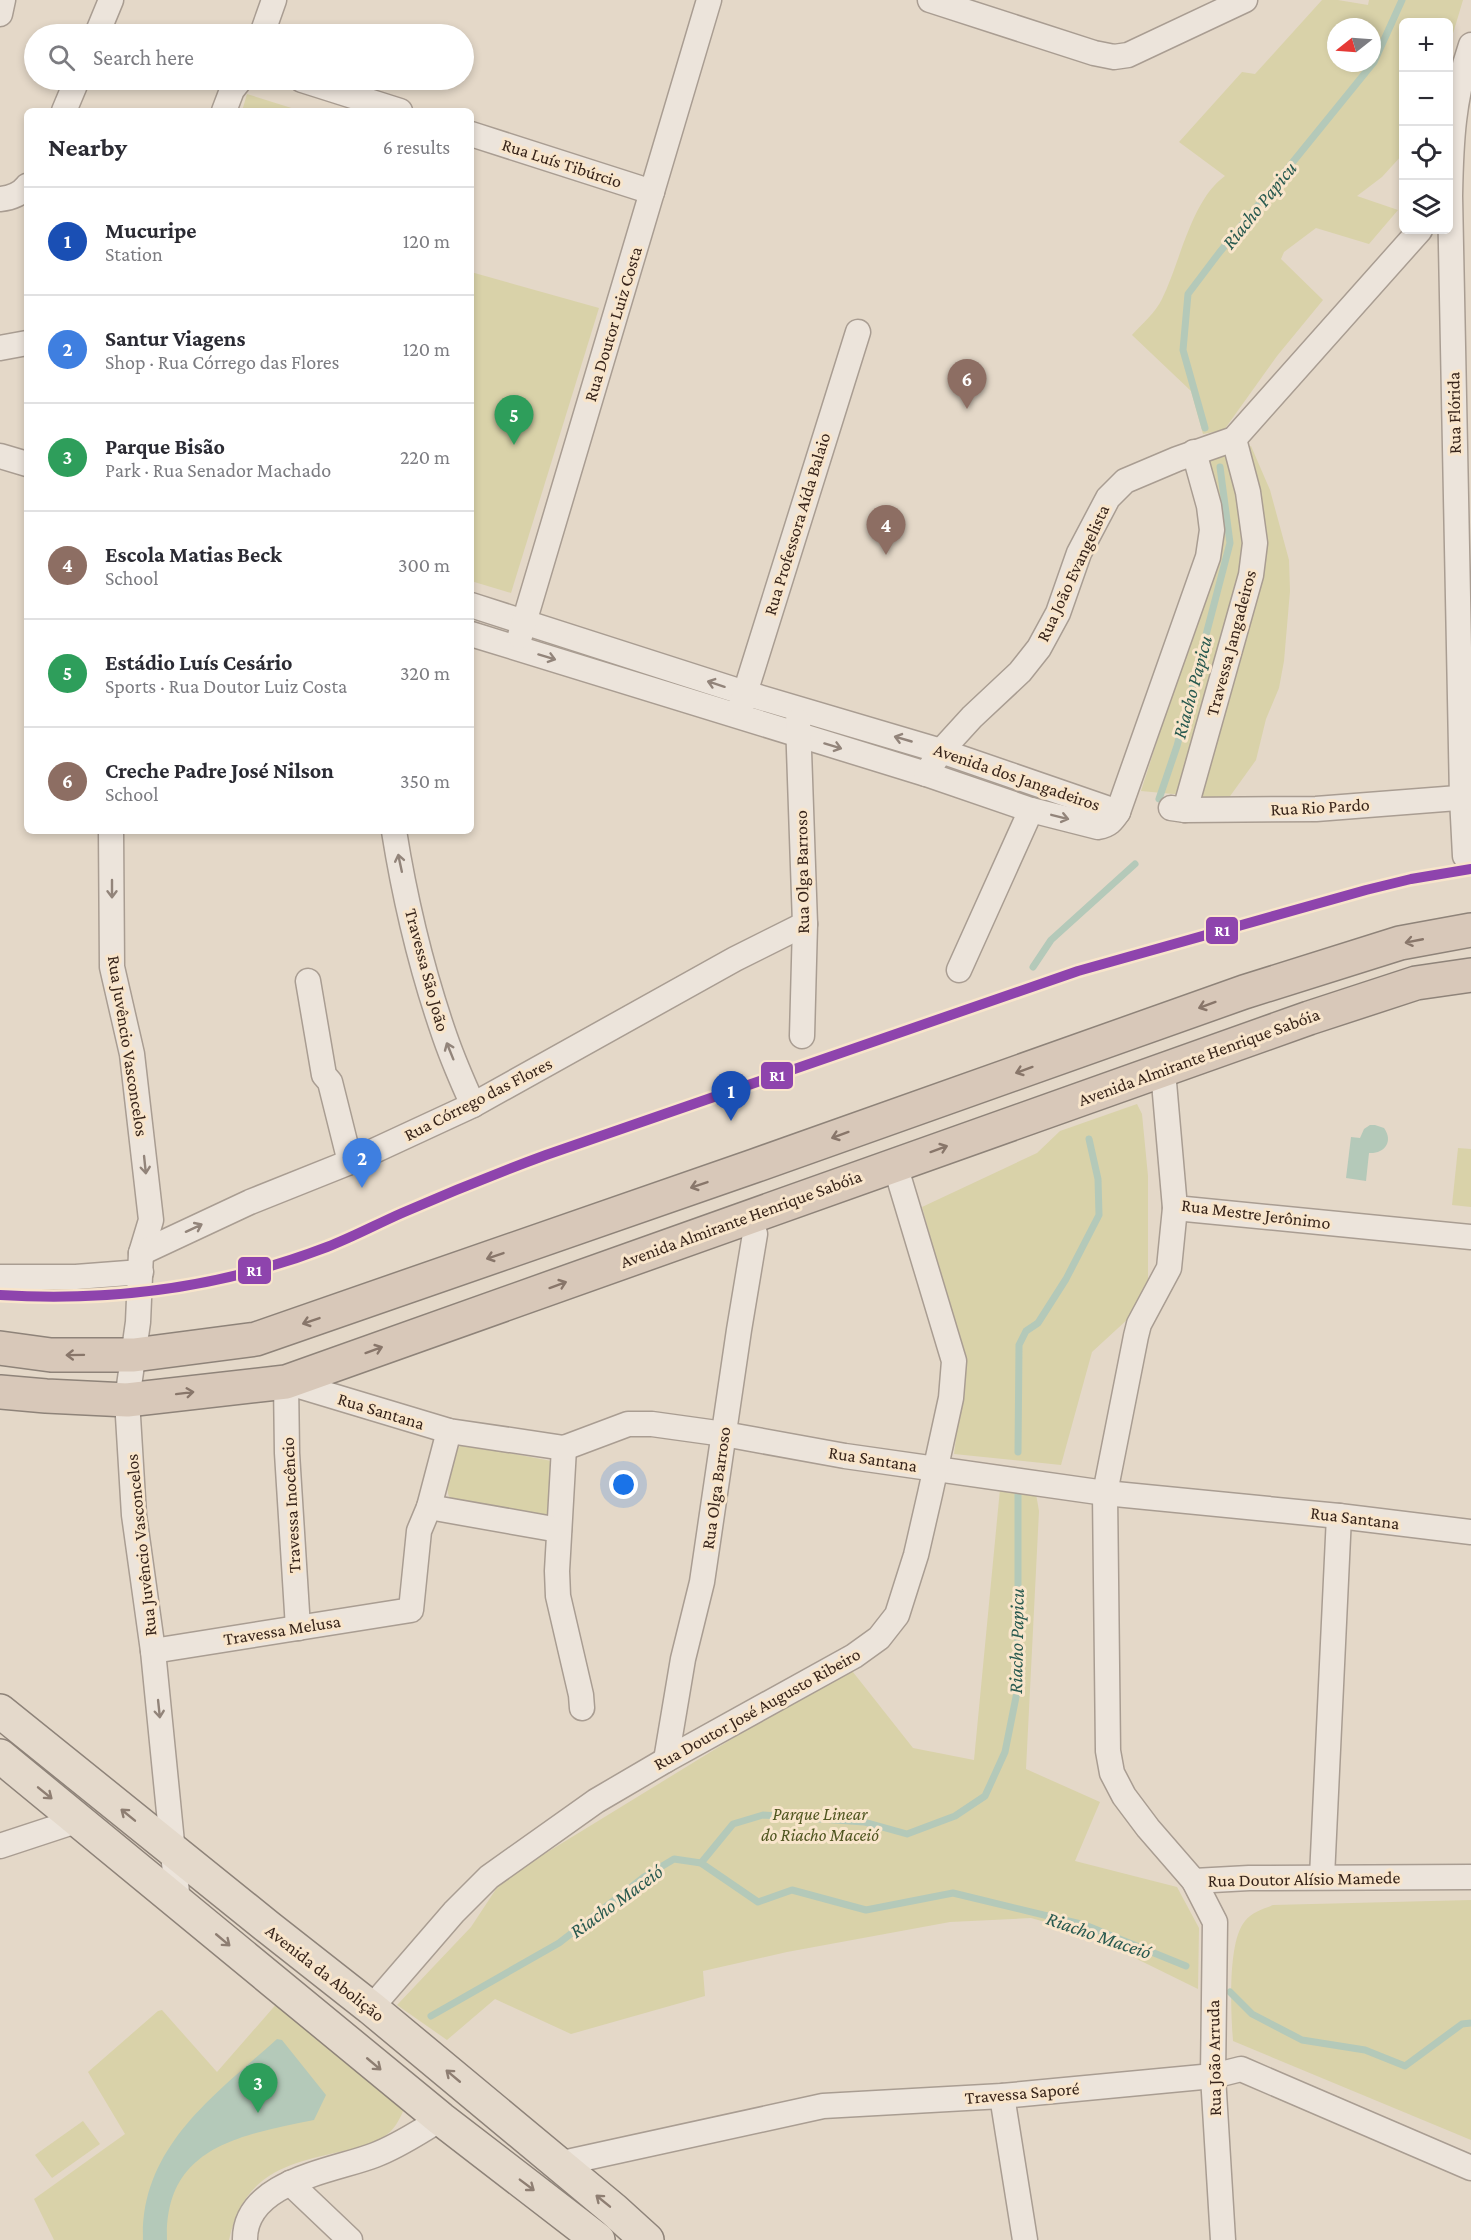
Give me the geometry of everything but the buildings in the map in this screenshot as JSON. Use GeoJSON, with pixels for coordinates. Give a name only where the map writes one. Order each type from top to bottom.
{"type":"FeatureCollection","features":[{"type":"Feature","properties":{"kind":"highway"},"geometry":{"type":"LineString","coordinates":[[0,1348],[51,1355],[134,1355],[256,1339],[1244,992],[1400,943],[1471,930]]}},
{"type":"Feature","properties":{"kind":"highway","name":"Avenida Almirante Henrique Sabóia"},"geometry":{"type":"LineString","coordinates":[[0,1392],[127,1400],[286,1382],[1257,1036],[1416,983],[1471,975]]}},
{"type":"Feature","properties":{"kind":"highway"},"geometry":{"type":"LineString","coordinates":[[1244,992],[1257,1036]]}},
{"type":"Feature","properties":{"kind":"main road","name":"Avenida da Abolição"},"geometry":{"type":"LineString","coordinates":[[0,1711],[173,1852],[371,2008],[646,2240]]}},
{"type":"Feature","properties":{"kind":"main road","name":"Avenida da Abolição"},"geometry":{"type":"LineString","coordinates":[[0,1756],[441,2120],[598,2240]]}},
{"type":"Feature","properties":{"kind":"street"},"geometry":{"type":"LineString","coordinates":[[0,14],[3,0]]}},
{"type":"Feature","properties":{"kind":"street"},"geometry":{"type":"LineString","coordinates":[[101,24],[111,0]]}},
{"type":"Feature","properties":{"kind":"street"},"geometry":{"type":"LineString","coordinates":[[266,24],[274,0]]}},
{"type":"Feature","properties":{"kind":"street","name":"Rua Doutor Luiz Costa"},"geometry":{"type":"LineString","coordinates":[[516,648],[709,0]]}},
{"type":"Feature","properties":{"kind":"street"},"geometry":{"type":"LineString","coordinates":[[930,0],[1094,53],[1114,57],[1128,55],[1154,44],[1245,0]]}},
{"type":"Feature","properties":{"kind":"street","name":"Rua Flórida"},"geometry":{"type":"LineString","coordinates":[[1450,180],[1451,132],[1460,76],[1471,45]]}},
{"type":"Feature","properties":{"kind":"street"},"geometry":{"type":"LineString","coordinates":[[65,108],[73,90]]}},
{"type":"Feature","properties":{"kind":"street"},"geometry":{"type":"LineString","coordinates":[[225,108],[232,90]]}},
{"type":"Feature","properties":{"kind":"street"},"geometry":{"type":"LineString","coordinates":[[334,90],[391,108]]}},
{"type":"Feature","properties":{"kind":"street","name":"Rua Luís Tibúrcio"},"geometry":{"type":"LineString","coordinates":[[474,135],[652,192]]}},
{"type":"Feature","properties":{"kind":"street"},"geometry":{"type":"LineString","coordinates":[[0,199],[11,198],[24,190]]}},
{"type":"Feature","properties":{"kind":"street","name":"Rua João Evangelista"},"geometry":{"type":"LineString","coordinates":[[926,774],[941,751],[972,717],[1020,672],[1039,648],[1058,613],[1078,553],[1108,498],[1125,481],[1231,440],[1416,234]]}},
{"type":"Feature","properties":{"kind":"street","name":"Rua Flórida"},"geometry":{"type":"LineString","coordinates":[[1450,234],[1468,856]]}},
{"type":"Feature","properties":{"kind":"street","name":"Rua Professora Aída Balaio"},"geometry":{"type":"LineString","coordinates":[[737,717],[858,332]]}},
{"type":"Feature","properties":{"kind":"street"},"geometry":{"type":"LineString","coordinates":[[0,348],[24,344]]}},
{"type":"Feature","properties":{"kind":"street","name":"Travessa Jangadeiros"},"geometry":{"type":"LineString","coordinates":[[1177,808],[1251,576],[1255,543],[1248,492],[1231,440]]}},
{"type":"Feature","properties":{"kind":"street"},"geometry":{"type":"LineString","coordinates":[[1127,802],[1208,557],[1212,530],[1199,451]]}},
{"type":"Feature","properties":{"kind":"street"},"geometry":{"type":"LineString","coordinates":[[0,456],[24,463]]}},
{"type":"Feature","properties":{"kind":"street","name":"Avenida dos Jangadeiros"},"geometry":{"type":"LineString","coordinates":[[474,606],[745,693],[941,751],[1127,802],[1110,823],[1098,826],[1031,810],[926,774],[474,635]]}},
{"type":"Feature","properties":{"kind":"street","name":"Rua Olga Barroso"},"geometry":{"type":"LineString","coordinates":[[797,708],[805,924],[801,1036]]}},
{"type":"Feature","properties":{"kind":"street","name":"Rua Rio Pardo"},"geometry":{"type":"LineString","coordinates":[[1177,808],[1316,809],[1467,797]]}},
{"type":"Feature","properties":{"kind":"street"},"geometry":{"type":"LineString","coordinates":[[959,970],[1031,810]]}},
{"type":"Feature","properties":{"kind":"street","name":"Rua Juvêncio Vasconcelos"},"geometry":{"type":"LineString","coordinates":[[111,834],[112,967],[132,1054],[150,1220],[141,1262],[134,1355],[127,1400],[134,1515],[153,1651],[178,1903]]}},
{"type":"Feature","properties":{"kind":"street","name":"Travessa São João"},"geometry":{"type":"LineString","coordinates":[[395,834],[429,987],[445,1038],[473,1105]]}},
{"type":"Feature","properties":{"kind":"street","name":"Rua Córrego das Flores"},"geometry":{"type":"LineString","coordinates":[[141,1262],[250,1202],[350,1162],[473,1105],[735,959],[805,924]]}},
{"type":"Feature","properties":{"kind":"street"},"geometry":{"type":"LineString","coordinates":[[308,981],[324,1075],[330,1082],[350,1162]]}},
{"type":"Feature","properties":{"kind":"street","name":"Rua Mestre Jerônimo"},"geometry":{"type":"LineString","coordinates":[[1162,1071],[1175,1208],[1471,1237]]}},
{"type":"Feature","properties":{"kind":"street","name":"Rua Doutor José Augusto Ribeiro"},"geometry":{"type":"LineString","coordinates":[[371,2008],[454,1912],[489,1876],[596,1801],[854,1656],[879,1638],[897,1615],[916,1556],[951,1398],[954,1361],[895,1165]]}},
{"type":"Feature","properties":{"kind":"street","name":"Rua Doutor Alísio Mamede"},"geometry":{"type":"LineString","coordinates":[[1175,1208],[1169,1268],[1139,1324],[1105,1493],[1108,1751],[1112,1773],[1124,1796],[1148,1828],[1194,1881],[1322,1877],[1471,1877]]}},
{"type":"Feature","properties":{"kind":"street","name":"Rua Olga Barroso"},"geometry":{"type":"LineString","coordinates":[[666,1760],[683,1659],[702,1582],[755,1234],[750,1216]]}},
{"type":"Feature","properties":{"kind":"street"},"geometry":{"type":"LineString","coordinates":[[0,1277],[76,1277],[141,1262]]}},
{"type":"Feature","properties":{"kind":"street","name":"Rua Santana"},"geometry":{"type":"LineString","coordinates":[[286,1382],[448,1431],[564,1448],[628,1424],[652,1424],[724,1434],[845,1456],[1105,1493],[1339,1516],[1471,1532]]}},
{"type":"Feature","properties":{"kind":"street","name":"Travessa Inocêncio"},"geometry":{"type":"LineString","coordinates":[[286,1382],[287,1453],[298,1628]]}},
{"type":"Feature","properties":{"kind":"street"},"geometry":{"type":"LineString","coordinates":[[448,1431],[429,1507],[559,1530]]}},
{"type":"Feature","properties":{"kind":"street"},"geometry":{"type":"LineString","coordinates":[[564,1448],[558,1596],[582,1708]]}},
{"type":"Feature","properties":{"kind":"street","name":"Travessa Melusa"},"geometry":{"type":"LineString","coordinates":[[153,1651],[411,1610],[419,1531],[429,1507]]}},
{"type":"Feature","properties":{"kind":"street"},"geometry":{"type":"LineString","coordinates":[[1322,1877],[1339,1516]]}},
{"type":"Feature","properties":{"kind":"street"},"geometry":{"type":"LineString","coordinates":[[0,1846],[79,1820]]}},
{"type":"Feature","properties":{"kind":"street","name":"Rua João Arruda"},"geometry":{"type":"LineString","coordinates":[[1194,1881],[1215,1922],[1213,2076],[1223,2240]]}},
{"type":"Feature","properties":{"kind":"street","name":"Travessa Saporé"},"geometry":{"type":"LineString","coordinates":[[558,2164],[823,2106],[1002,2096],[1213,2076],[1241,2068],[1471,2168]]}},
{"type":"Feature","properties":{"kind":"street"},"geometry":{"type":"LineString","coordinates":[[1002,2096],[1025,2240]]}},
{"type":"Feature","properties":{"kind":"street"},"geometry":{"type":"LineString","coordinates":[[245,2240],[245,2232],[256,2207],[272,2192],[290,2183],[376,2155],[441,2120]]}},
{"type":"Feature","properties":{"kind":"street"},"geometry":{"type":"LineString","coordinates":[[290,2183],[350,2240]]}},
{"type":"Feature","properties":{"kind":"green space"},"geometry":{"type":"Polygon","coordinates":[[[1322,0],[1368,5],[1369,0],[1463,0],[1453,34],[1453,18],[1399,18],[1399,158],[1382,177],[1357,196],[1398,210],[1369,244],[1316,228],[1284,252],[1281,259],[1323,300],[1277,356],[1224,430],[1203,434],[1191,391],[1132,335],[1159,304],[1203,200],[1225,176],[1179,142],[1242,72],[1255,74],[1322,0]]]}},
{"type":"Feature","properties":{"kind":"green space"},"geometry":{"type":"Polygon","coordinates":[[[247,94],[291,108],[243,108],[247,94]]]}},
{"type":"Feature","properties":{"kind":"green space"},"geometry":{"type":"Polygon","coordinates":[[[474,273],[599,308],[511,593],[474,582],[474,273]]]}},
{"type":"Feature","properties":{"kind":"green space"},"geometry":{"type":"Polygon","coordinates":[[[1251,446],[1270,490],[1289,560],[1290,591],[1284,661],[1279,688],[1266,719],[1256,760],[1228,799],[1141,791],[1223,535],[1205,462],[1251,446]]]}},
{"type":"Feature","properties":{"kind":"green space"},"geometry":{"type":"Polygon","coordinates":[[[1137,1104],[1142,1114],[1148,1176],[1148,1279],[1129,1318],[1092,1352],[1061,1465],[954,1454],[962,1390],[961,1348],[922,1207],[1037,1153],[1060,1131],[1137,1104]]]}},
{"type":"Feature","properties":{"kind":"green space"},"geometry":{"type":"Polygon","coordinates":[[[1458,1148],[1471,1149],[1471,1207],[1452,1205],[1458,1148]]]}},
{"type":"Feature","properties":{"kind":"green space"},"geometry":{"type":"Polygon","coordinates":[[[461,1445],[562,1463],[548,1521],[450,1498],[448,1487],[450,1471],[454,1455],[461,1445]]]}},
{"type":"Feature","properties":{"kind":"green space","name":"Parque Linear do Riacho Maceió"},"geometry":{"type":"Polygon","coordinates":[[[1000,1489],[1036,1494],[1039,1511],[1026,1769],[1100,1802],[1075,1861],[1177,1887],[1199,1928],[1198,1989],[1084,1933],[1031,1918],[950,1922],[787,1952],[703,1971],[705,1996],[571,2034],[495,1999],[447,2040],[397,2005],[471,1927],[502,1880],[849,1667],[913,1748],[974,1760],[1000,1489]]]}},
{"type":"Feature","properties":{"kind":"green space"},"geometry":{"type":"Polygon","coordinates":[[[1471,1900],[1471,2140],[1233,2041],[1232,1979],[1235,1945],[1239,1931],[1254,1913],[1273,1905],[1471,1900]]]}},
{"type":"Feature","properties":{"kind":"green space"},"geometry":{"type":"Polygon","coordinates":[[[279,2001],[406,2104],[398,2122],[390,2132],[366,2145],[300,2162],[268,2177],[244,2201],[235,2219],[229,2240],[54,2240],[34,2199],[125,2134],[88,2072],[158,2011],[162,2010],[217,2072],[279,2001]]]}},
{"type":"Feature","properties":{"kind":"green space"},"geometry":{"type":"Polygon","coordinates":[[[83,2121],[100,2144],[52,2178],[35,2155],[83,2121]]]}},
{"type":"Feature","properties":{"kind":"shaded area"},"geometry":{"type":"Polygon","coordinates":[[[1370,1125],[1384,1128],[1388,1142],[1383,1149],[1369,1153],[1366,1181],[1346,1178],[1351,1137],[1360,1138],[1364,1129],[1370,1125]]]}},
{"type":"Feature","properties":{"kind":"shaded area"},"geometry":{"type":"Polygon","coordinates":[[[277,2039],[282,2040],[326,2095],[314,2120],[260,2132],[212,2150],[193,2165],[178,2184],[169,2208],[167,2240],[143,2240],[145,2207],[154,2177],[168,2150],[207,2103],[277,2039]]]}},
{"type":"Feature","properties":{"kind":"waterway","name":"Riacho Papicu"},"geometry":{"type":"LineString","coordinates":[[1205,428],[1183,350],[1188,294],[1374,62],[1402,0]]}},
{"type":"Feature","properties":{"kind":"waterway","name":"Riacho Papicu"},"geometry":{"type":"LineString","coordinates":[[1159,799],[1177,746],[1230,543],[1220,467]]}},
{"type":"Feature","properties":{"kind":"waterway","name":"Riacho Papicu"},"geometry":{"type":"LineString","coordinates":[[1033,967],[1051,940],[1135,864]]}},
{"type":"Feature","properties":{"kind":"waterway","name":"Riacho Papicu"},"geometry":{"type":"LineString","coordinates":[[1018,1452],[1019,1345],[1026,1331],[1038,1323],[1066,1279],[1099,1215],[1098,1179],[1089,1139]]}},
{"type":"Feature","properties":{"kind":"waterway","name":"Riacho Papicu"},"geometry":{"type":"LineString","coordinates":[[701,1863],[733,1824],[763,1815],[864,1822],[907,1834],[955,1816],[985,1796],[1005,1752],[1018,1687],[1018,1489]]}},
{"type":"Feature","properties":{"kind":"waterway","name":"Riacho Maceió"},"geometry":{"type":"LineString","coordinates":[[431,2016],[559,1943],[644,1877],[674,1859],[701,1863],[758,1902],[792,1890],[866,1910],[953,1893],[1085,1925],[1186,1966]]}},
{"type":"Feature","properties":{"kind":"waterway","name":"Riacho Maceió"},"geometry":{"type":"LineString","coordinates":[[1230,1992],[1252,2014],[1302,2040],[1365,2050],[1405,2066],[1462,2024],[1471,2023]]}},
{"type":"Feature","properties":{"kind":"railway"},"geometry":{"type":"LineString","coordinates":[[0,1295],[84,1296],[166,1289],[207,1282],[288,1261],[337,1243],[402,1213],[546,1155],[1078,971],[1366,890],[1411,879],[1471,869]]}},
{"type":"Feature","properties":{"kind":"transit line","name":"R1"},"geometry":{"type":"LineString","coordinates":[[0,1295],[84,1296],[166,1289],[207,1282],[288,1261],[337,1243],[402,1213],[546,1155],[1078,971],[1366,890],[1411,879],[1471,869]]}},
{"type":"Feature","properties":{"kind":"place","name":"Creche Padre José Nilson"},"geometry":{"type":"Point","coordinates":[967,409]}},
{"type":"Feature","properties":{"kind":"place","name":"Estádio Luís Cesário"},"geometry":{"type":"Point","coordinates":[514,445]}},
{"type":"Feature","properties":{"kind":"place","name":"Escola Matias Beck"},"geometry":{"type":"Point","coordinates":[886,555]}},
{"type":"Feature","properties":{"kind":"place","name":"Mucuripe"},"geometry":{"type":"Point","coordinates":[731,1121]}},
{"type":"Feature","properties":{"kind":"place","name":"Santur Viagens"},"geometry":{"type":"Point","coordinates":[362,1188]}},
{"type":"Feature","properties":{"kind":"place","name":"Parque Bisão"},"geometry":{"type":"Point","coordinates":[258,2113]}}]}
